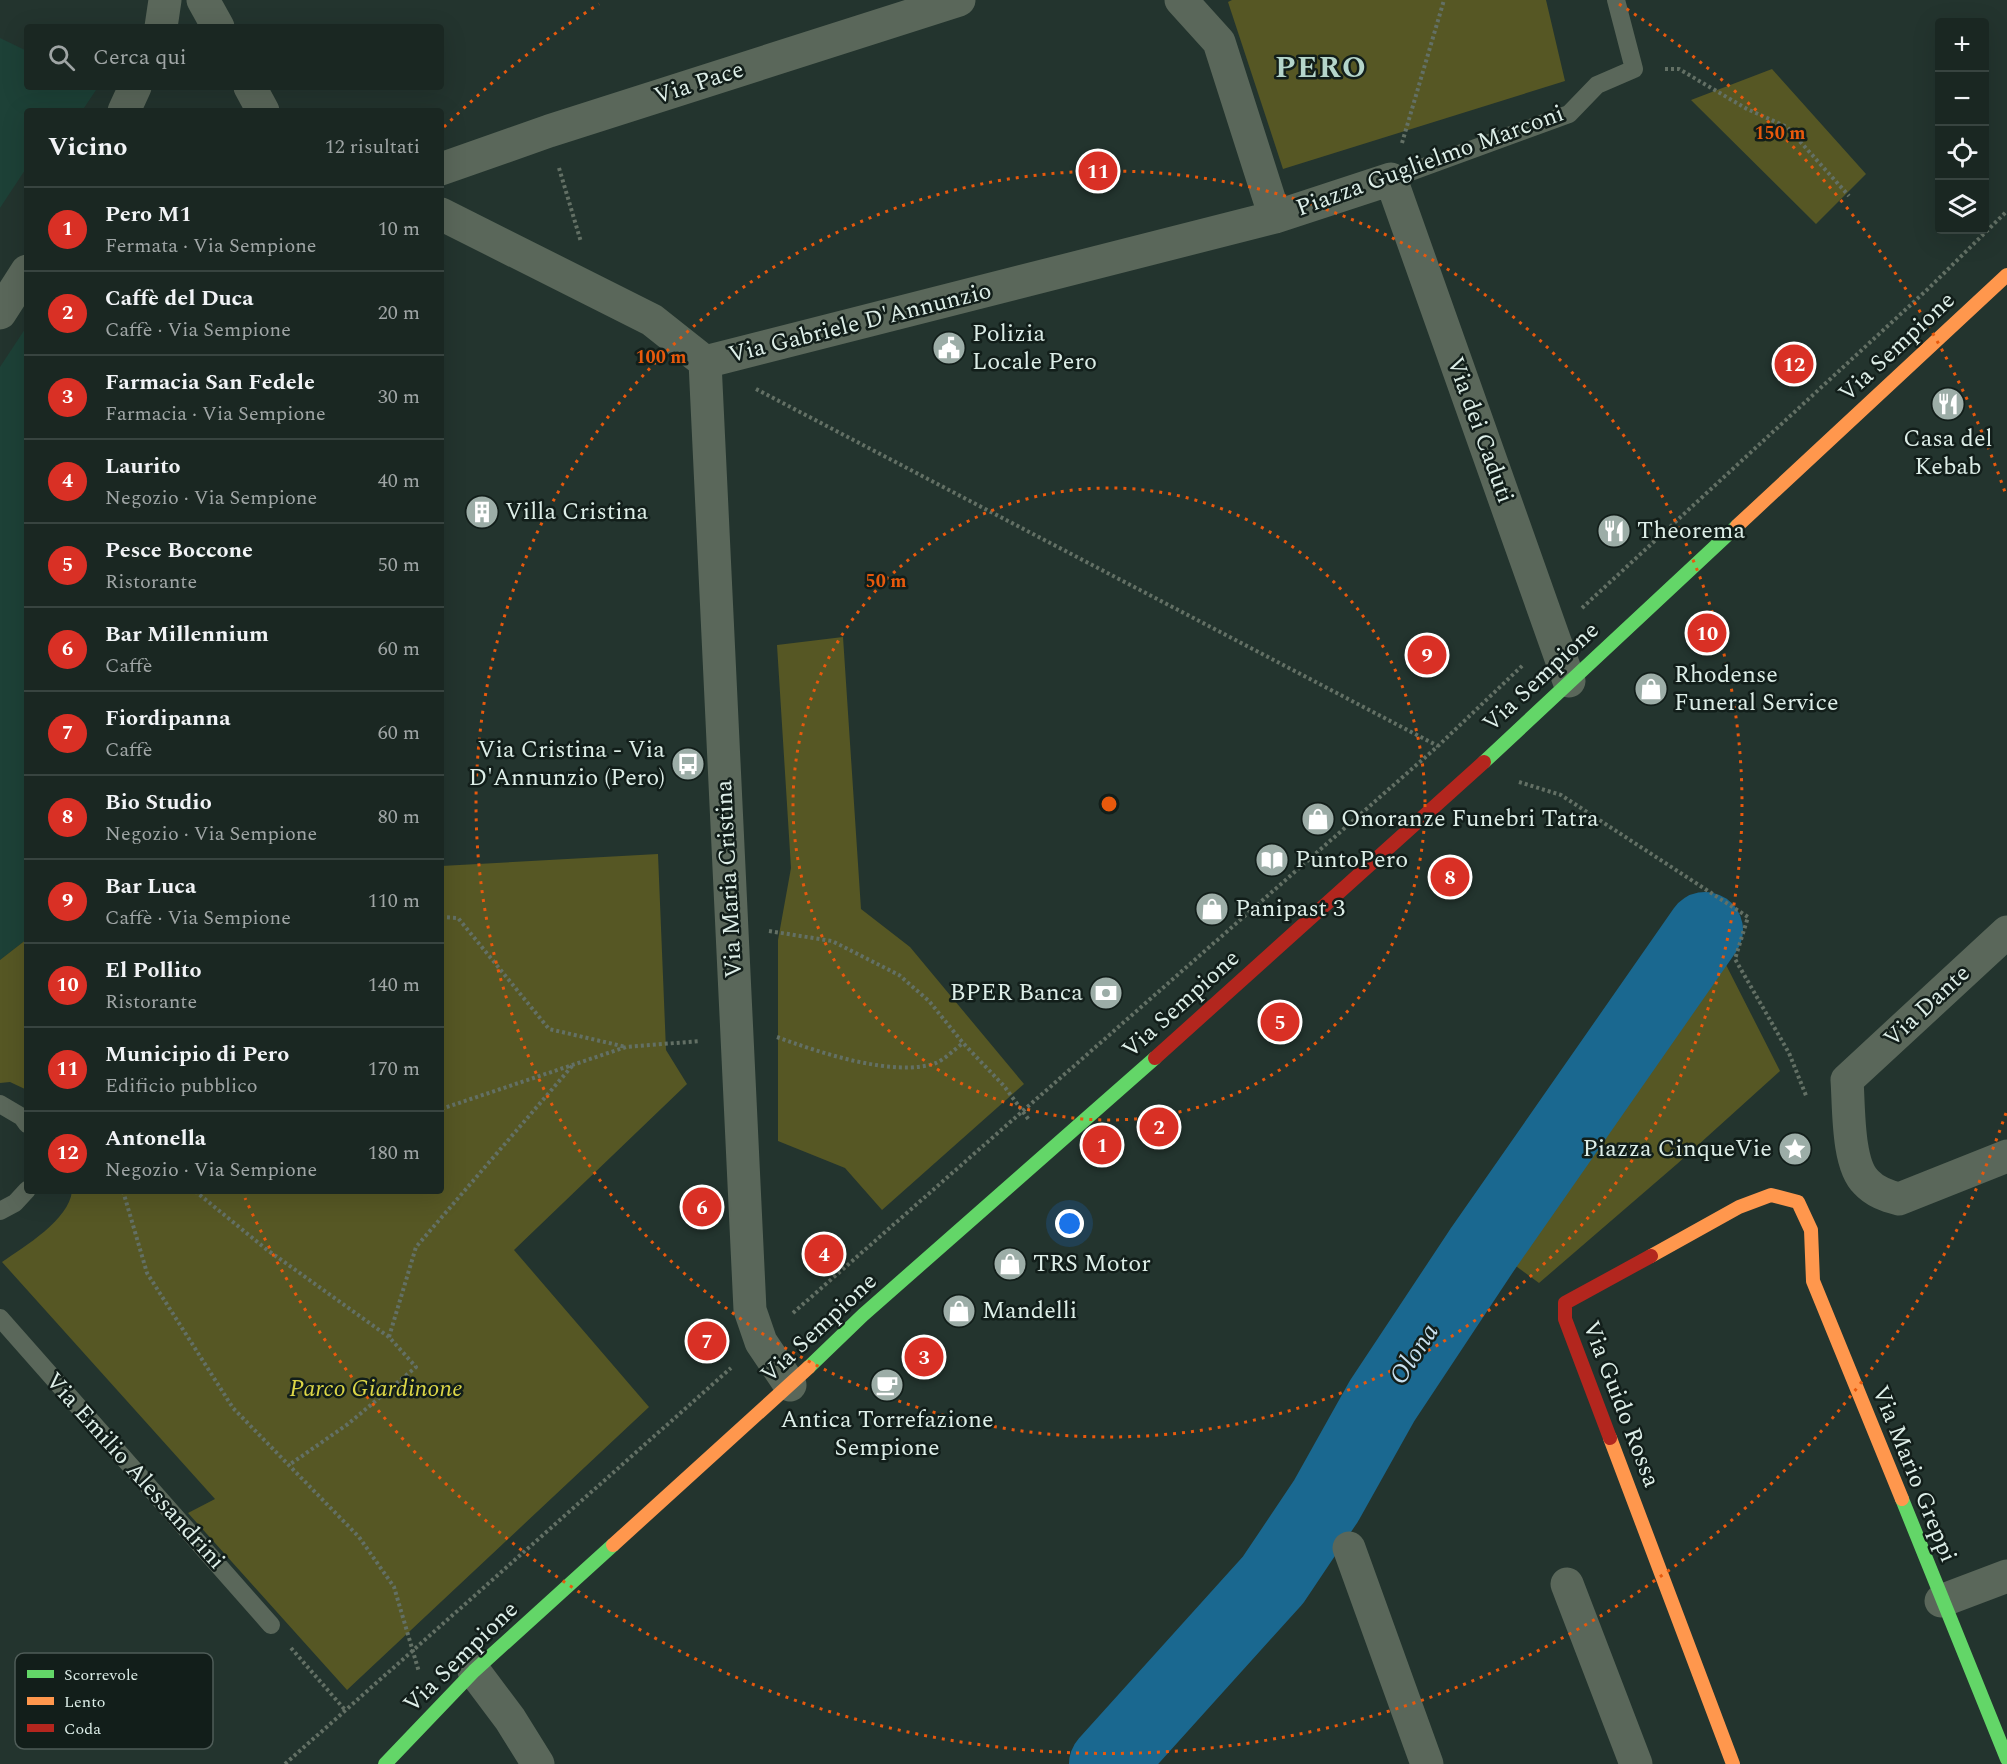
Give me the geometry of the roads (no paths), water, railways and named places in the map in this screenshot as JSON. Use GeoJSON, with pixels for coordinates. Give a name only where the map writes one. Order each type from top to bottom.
{"type":"FeatureCollection","features":[{"type":"Feature","properties":{"kind":"main road","name":"Via Sempione"},"geometry":{"type":"LineString","coordinates":[[385,1764],[474,1671],[790,1385],[863,1315],[1050,1154],[1479,765],[2007,275]]}},
{"type":"Feature","properties":{"kind":"main road","name":"Via Guido Rossa"},"geometry":{"type":"LineString","coordinates":[[1733,1764],[1565,1319],[1565,1303],[1739,1207],[1771,1195],[1798,1202]]}},
{"type":"Feature","properties":{"kind":"main road","name":"Via Mario Greppi"},"geometry":{"type":"LineString","coordinates":[[1798,1202],[1809,1220],[1815,1250],[1813,1281],[2007,1759]]}},
{"type":"Feature","properties":{"kind":"street"},"geometry":{"type":"LineString","coordinates":[[161,24],[165,0]]}},
{"type":"Feature","properties":{"kind":"street"},"geometry":{"type":"LineString","coordinates":[[203,0],[216,24]]}},
{"type":"Feature","properties":{"kind":"street","name":"Via Pace"},"geometry":{"type":"LineString","coordinates":[[444,168],[549,131],[958,0]]}},
{"type":"Feature","properties":{"kind":"street","name":"Piazza Guglielmo Marconi"},"geometry":{"type":"LineString","coordinates":[[1181,0],[1219,42],[1275,217],[1391,179]]}},
{"type":"Feature","properties":{"kind":"street"},"geometry":{"type":"LineString","coordinates":[[125,108],[134,90]]}},
{"type":"Feature","properties":{"kind":"street"},"geometry":{"type":"LineString","coordinates":[[252,90],[261,108]]}},
{"type":"Feature","properties":{"kind":"street","name":"Via dei Caduti"},"geometry":{"type":"LineString","coordinates":[[1391,179],[1569,681]]}},
{"type":"Feature","properties":{"kind":"street","name":"Via Gabriele D'Annunzio"},"geometry":{"type":"LineString","coordinates":[[444,216],[652,320],[705,362],[1275,217]]}},
{"type":"Feature","properties":{"kind":"street"},"geometry":{"type":"LineString","coordinates":[[0,313],[24,276]]}},
{"type":"Feature","properties":{"kind":"street","name":"Via Maria Cristina"},"geometry":{"type":"LineString","coordinates":[[705,362],[750,1310],[761,1342],[790,1385]]}},
{"type":"Feature","properties":{"kind":"street","name":"Via Dante"},"geometry":{"type":"LineString","coordinates":[[2007,932],[1847,1080],[1853,1153],[1864,1181],[1882,1195],[1899,1199],[2007,1156]]}},
{"type":"Feature","properties":{"kind":"street"},"geometry":{"type":"LineString","coordinates":[[1348,1548],[1427,1764]]}},
{"type":"Feature","properties":{"kind":"street"},"geometry":{"type":"LineString","coordinates":[[1941,1601],[2007,1576]]}},
{"type":"Feature","properties":{"kind":"street"},"geometry":{"type":"LineString","coordinates":[[1567,1584],[1636,1764]]}},
{"type":"Feature","properties":{"kind":"street"},"geometry":{"type":"LineString","coordinates":[[474,1671],[510,1719],[538,1764]]}},
{"type":"Feature","properties":{"kind":"lane","name":"Piazza Guglielmo Marconi"},"geometry":{"type":"LineString","coordinates":[[1391,179],[1569,114],[1597,85],[1634,69],[1616,0]]}},
{"type":"Feature","properties":{"kind":"lane"},"geometry":{"type":"LineString","coordinates":[[0,1104],[24,1120]]}},
{"type":"Feature","properties":{"kind":"lane"},"geometry":{"type":"LineString","coordinates":[[0,1211],[15,1203],[24,1193]]}},
{"type":"Feature","properties":{"kind":"lane","name":"Via Emilio Alessandrini"},"geometry":{"type":"LineString","coordinates":[[0,1318],[271,1624]]}},
{"type":"Feature","properties":{"kind":"waterway","name":"Olona"},"geometry":{"type":"LineString","coordinates":[[1107,1764],[1273,1580],[1326,1501],[1382,1401],[1482,1250],[1705,930]]}},
{"type":"Feature","properties":{"kind":"place","name":"Municipio di Pero"},"geometry":{"type":"Point","coordinates":[1098,171]}},
{"type":"Feature","properties":{"kind":"place","name":"Polizia Locale Pero"},"geometry":{"type":"Point","coordinates":[949,348]}},
{"type":"Feature","properties":{"kind":"place","name":"Antonella"},"geometry":{"type":"Point","coordinates":[1794,364]}},
{"type":"Feature","properties":{"kind":"place","name":"Casa del Kebab"},"geometry":{"type":"Point","coordinates":[1948,404]}},
{"type":"Feature","properties":{"kind":"place","name":"Villa Cristina"},"geometry":{"type":"Point","coordinates":[482,512]}},
{"type":"Feature","properties":{"kind":"place","name":"Theorema"},"geometry":{"type":"Point","coordinates":[1614,531]}},
{"type":"Feature","properties":{"kind":"place","name":"El Pollito"},"geometry":{"type":"Point","coordinates":[1707,633]}},
{"type":"Feature","properties":{"kind":"place","name":"Bar Luca"},"geometry":{"type":"Point","coordinates":[1427,655]}},
{"type":"Feature","properties":{"kind":"place","name":"Rhodense Funeral Service"},"geometry":{"type":"Point","coordinates":[1651,689]}},
{"type":"Feature","properties":{"kind":"place","name":"Via Cristina - Via D'Annunzio (Pero)"},"geometry":{"type":"Point","coordinates":[688,764]}},
{"type":"Feature","properties":{"kind":"place","name":"Onoranze Funebri Tatra"},"geometry":{"type":"Point","coordinates":[1318,819]}},
{"type":"Feature","properties":{"kind":"place","name":"PuntoPero"},"geometry":{"type":"Point","coordinates":[1272,860]}},
{"type":"Feature","properties":{"kind":"place","name":"Bio Studio"},"geometry":{"type":"Point","coordinates":[1450,877]}},
{"type":"Feature","properties":{"kind":"place","name":"Panipast 3"},"geometry":{"type":"Point","coordinates":[1212,909]}},
{"type":"Feature","properties":{"kind":"place","name":"BPER Banca"},"geometry":{"type":"Point","coordinates":[1106,993]}},
{"type":"Feature","properties":{"kind":"place","name":"Pesce Boccone"},"geometry":{"type":"Point","coordinates":[1280,1022]}},
{"type":"Feature","properties":{"kind":"place","name":"Caffè del Duca"},"geometry":{"type":"Point","coordinates":[1159,1127]}},
{"type":"Feature","properties":{"kind":"place","name":"Pero M1"},"geometry":{"type":"Point","coordinates":[1102,1145]}},
{"type":"Feature","properties":{"kind":"place","name":"Piazza CinqueVie"},"geometry":{"type":"Point","coordinates":[1795,1149]}},
{"type":"Feature","properties":{"kind":"place","name":"Bar Millennium"},"geometry":{"type":"Point","coordinates":[702,1207]}},
{"type":"Feature","properties":{"kind":"place","name":"Laurito"},"geometry":{"type":"Point","coordinates":[824,1254]}},
{"type":"Feature","properties":{"kind":"place","name":"TRS Motor"},"geometry":{"type":"Point","coordinates":[1010,1264]}},
{"type":"Feature","properties":{"kind":"place","name":"Mandelli"},"geometry":{"type":"Point","coordinates":[959,1311]}},
{"type":"Feature","properties":{"kind":"place","name":"Fiordipanna"},"geometry":{"type":"Point","coordinates":[707,1341]}},
{"type":"Feature","properties":{"kind":"place","name":"Farmacia San Fedele"},"geometry":{"type":"Point","coordinates":[924,1357]}},
{"type":"Feature","properties":{"kind":"place","name":"Antica Torrefazione Sempione"},"geometry":{"type":"Point","coordinates":[887,1385]}},
{"type":"Feature","properties":{"kind":"district","name":"PERO"},"geometry":{"type":"Point","coordinates":[1321,68]}},
{"type":"Feature","properties":{"kind":"park label","name":"Parco Giardinone"},"geometry":{"type":"Point","coordinates":[376,1389]}}]}
